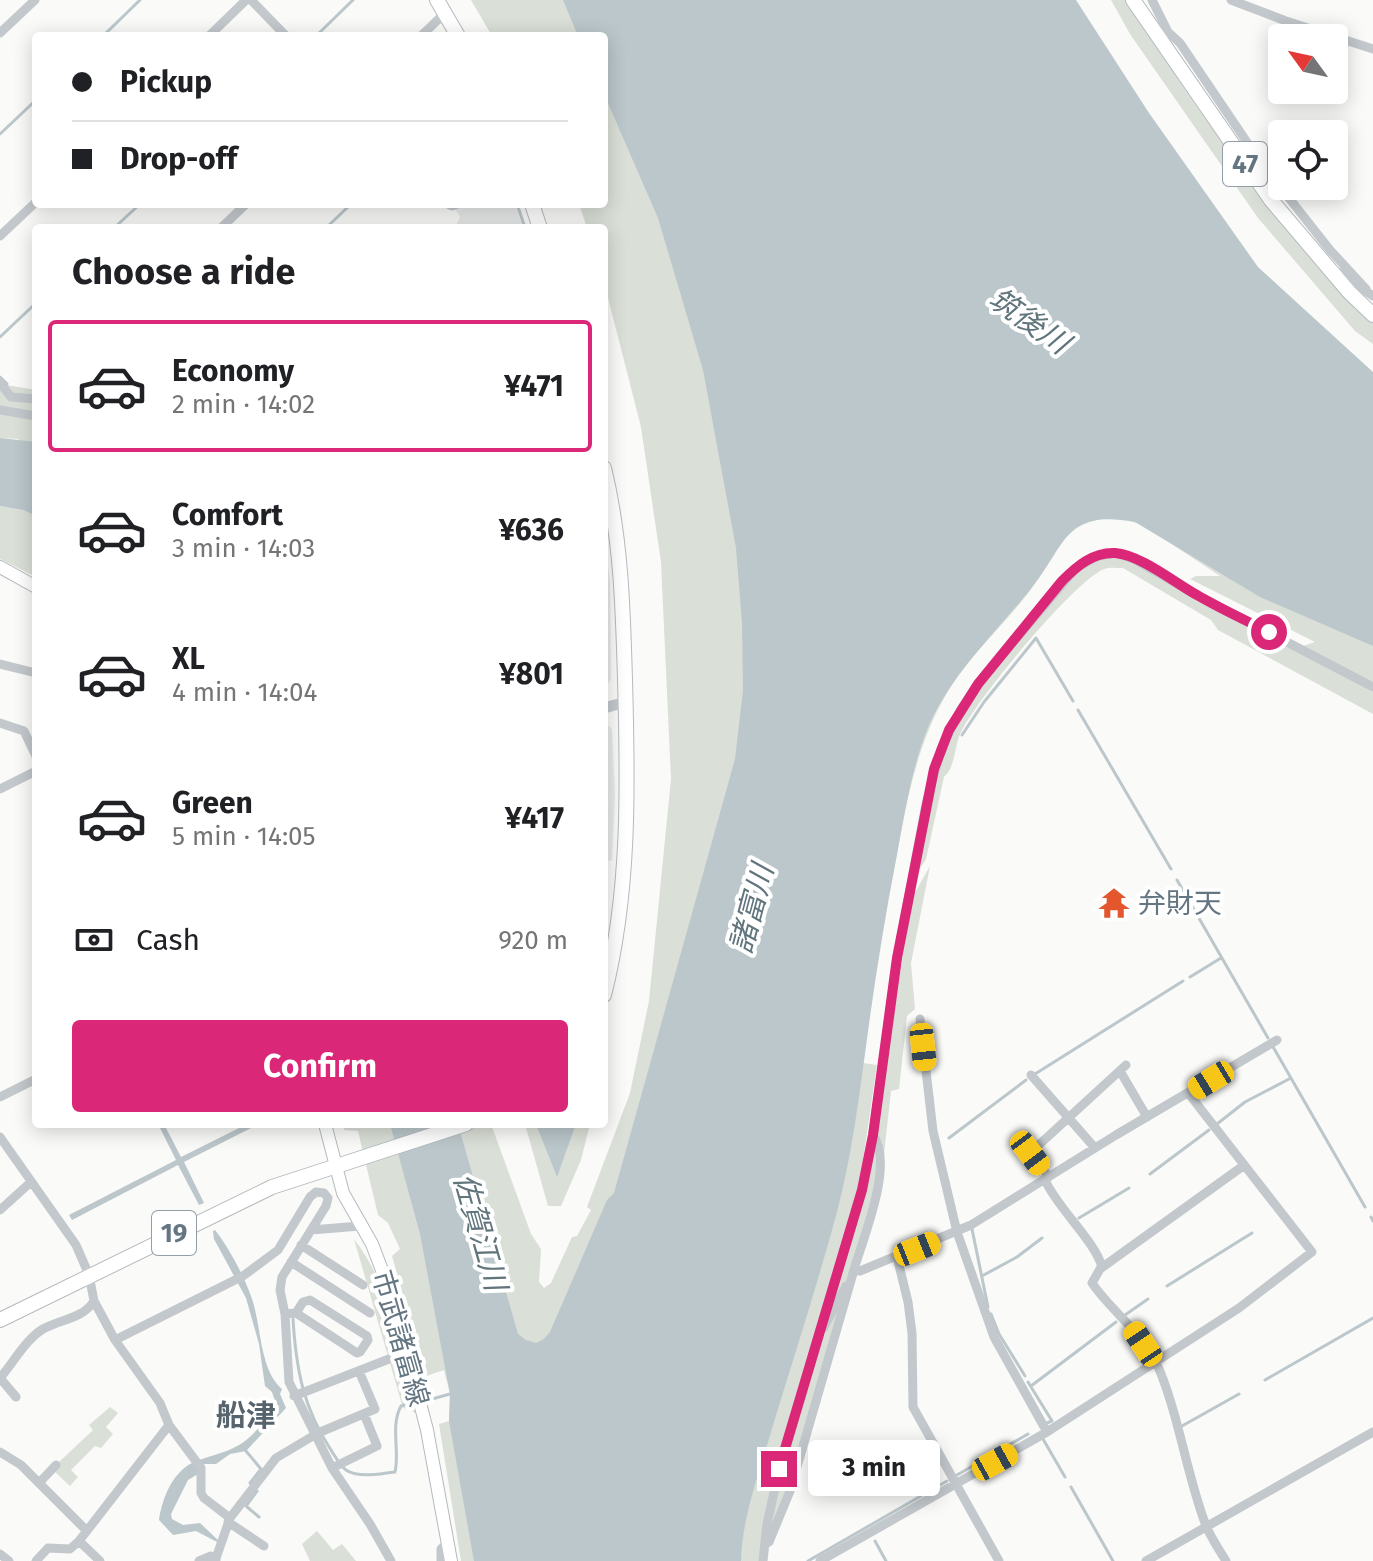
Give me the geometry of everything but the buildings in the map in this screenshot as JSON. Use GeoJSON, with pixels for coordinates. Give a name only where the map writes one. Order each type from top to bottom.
{"type":"FeatureCollection","features":[{"type":"Feature","properties":{"kind":"main road","name":"47"},"geometry":{"type":"LineString","coordinates":[[1133,0],[1268,196]]}},
{"type":"Feature","properties":{"kind":"main road"},"geometry":{"type":"LineString","coordinates":[[441,7],[456,32]]}},
{"type":"Feature","properties":{"kind":"main road","name":"47"},"geometry":{"type":"LineString","coordinates":[[1271,200],[1328,269],[1373,315]]}},
{"type":"Feature","properties":{"kind":"main road"},"geometry":{"type":"LineString","coordinates":[[608,492],[622,577],[628,761],[621,904],[608,979]]}},
{"type":"Feature","properties":{"kind":"main road"},"geometry":{"type":"LineString","coordinates":[[0,567],[32,585]]}},
{"type":"Feature","properties":{"kind":"main road","name":"市武諸富線"},"geometry":{"type":"LineString","coordinates":[[326,1128],[343,1193],[372,1244],[393,1299],[427,1430],[451,1561]]}},
{"type":"Feature","properties":{"kind":"main road","name":"19"},"geometry":{"type":"LineString","coordinates":[[0,1320],[237,1202],[336,1165],[454,1128]]}},
{"type":"Feature","properties":{"kind":"street"},"geometry":{"type":"LineString","coordinates":[[0,33],[35,0]]}},
{"type":"Feature","properties":{"kind":"street"},"geometry":{"type":"LineString","coordinates":[[213,32],[249,0],[282,32]]}},
{"type":"Feature","properties":{"kind":"street"},"geometry":{"type":"LineString","coordinates":[[1152,0],[1189,72],[1189,84]]}},
{"type":"Feature","properties":{"kind":"street"},"geometry":{"type":"LineString","coordinates":[[1231,0],[1373,49]]}},
{"type":"Feature","properties":{"kind":"street"},"geometry":{"type":"LineString","coordinates":[[424,32],[441,7]]}},
{"type":"Feature","properties":{"kind":"street"},"geometry":{"type":"LineString","coordinates":[[1168,32],[1180,43],[1259,160],[1321,239],[1370,292]]}},
{"type":"Feature","properties":{"kind":"street"},"geometry":{"type":"LineString","coordinates":[[1259,160],[1268,185]]}},
{"type":"Feature","properties":{"kind":"street"},"geometry":{"type":"LineString","coordinates":[[0,236],[32,206]]}},
{"type":"Feature","properties":{"kind":"street"},"geometry":{"type":"LineString","coordinates":[[225,224],[242,208]]}},
{"type":"Feature","properties":{"kind":"street"},"geometry":{"type":"LineString","coordinates":[[1328,269],[1337,270],[1370,292]]}},
{"type":"Feature","properties":{"kind":"street"},"geometry":{"type":"LineString","coordinates":[[0,383],[5,396],[32,399]]}},
{"type":"Feature","properties":{"kind":"street"},"geometry":{"type":"LineString","coordinates":[[0,410],[32,415]]}},
{"type":"Feature","properties":{"kind":"street"},"geometry":{"type":"LineString","coordinates":[[763,1561],[779,1469],[862,1190],[873,1135],[897,958],[926,804],[941,749],[961,709],[978,684],[1075,569],[1085,561],[1106,554],[1134,559],[1373,687]]}},
{"type":"Feature","properties":{"kind":"street"},"geometry":{"type":"LineString","coordinates":[[0,664],[32,672]]}},
{"type":"Feature","properties":{"kind":"street"},"geometry":{"type":"LineString","coordinates":[[608,707],[626,702]]}},
{"type":"Feature","properties":{"kind":"street"},"geometry":{"type":"LineString","coordinates":[[0,723],[24,731],[32,748]]}},
{"type":"Feature","properties":{"kind":"street"},"geometry":{"type":"LineString","coordinates":[[0,789],[32,773]]}},
{"type":"Feature","properties":{"kind":"street"},"geometry":{"type":"LineString","coordinates":[[920,1019],[933,1131],[957,1232],[994,1337],[1047,1432]]}},
{"type":"Feature","properties":{"kind":"street"},"geometry":{"type":"LineString","coordinates":[[854,1270],[860,1271],[957,1232],[1277,1040]]}},
{"type":"Feature","properties":{"kind":"street"},"geometry":{"type":"LineString","coordinates":[[1102,1267],[1099,1256],[1066,1214],[1030,1153],[1123,1068],[1147,1117]]}},
{"type":"Feature","properties":{"kind":"street"},"geometry":{"type":"LineString","coordinates":[[1031,1075],[1095,1148]]}},
{"type":"Feature","properties":{"kind":"street"},"geometry":{"type":"LineString","coordinates":[[0,1097],[32,1081]]}},
{"type":"Feature","properties":{"kind":"street"},"geometry":{"type":"LineString","coordinates":[[820,1561],[1047,1432],[1239,1308],[1312,1252],[1189,1094]]}},
{"type":"Feature","properties":{"kind":"street"},"geometry":{"type":"LineString","coordinates":[[764,1545],[769,1542],[790,1491],[881,1184],[878,1142],[873,1135]]}},
{"type":"Feature","properties":{"kind":"street"},"geometry":{"type":"LineString","coordinates":[[0,1137],[76,1245],[89,1275],[94,1301],[115,1340],[160,1403],[169,1425],[198,1464],[204,1498],[264,1546]]}},
{"type":"Feature","properties":{"kind":"street"},"geometry":{"type":"LineString","coordinates":[[1226,1561],[1206,1527],[1165,1384],[1155,1361],[1131,1326],[1114,1311],[1092,1283],[1102,1267],[1243,1166]]}},
{"type":"Feature","properties":{"kind":"street"},"geometry":{"type":"LineString","coordinates":[[0,1210],[31,1182]]}},
{"type":"Feature","properties":{"kind":"street"},"geometry":{"type":"LineString","coordinates":[[115,1340],[239,1278],[278,1250],[310,1197],[316,1192],[324,1193],[328,1198],[326,1206],[282,1277],[280,1290],[285,1314],[286,1360],[318,1433],[391,1561]]}},
{"type":"Feature","properties":{"kind":"street"},"geometry":{"type":"LineString","coordinates":[[311,1230],[360,1226]]}},
{"type":"Feature","properties":{"kind":"street"},"geometry":{"type":"LineString","coordinates":[[301,1245],[363,1285]]}},
{"type":"Feature","properties":{"kind":"street"},"geometry":{"type":"LineString","coordinates":[[897,1257],[912,1333],[913,1407],[999,1561]]}},
{"type":"Feature","properties":{"kind":"street"},"geometry":{"type":"LineString","coordinates":[[291,1262],[370,1313]]}},
{"type":"Feature","properties":{"kind":"street"},"geometry":{"type":"LineString","coordinates":[[818,1335],[828,1324],[854,1270]]}},
{"type":"Feature","properties":{"kind":"street"},"geometry":{"type":"LineString","coordinates":[[285,1314],[296,1313],[357,1353],[368,1340],[367,1336],[310,1300],[303,1302],[296,1313]]}},
{"type":"Feature","properties":{"kind":"street"},"geometry":{"type":"LineString","coordinates":[[16,1397],[0,1378],[2,1370],[44,1329],[76,1316],[90,1308],[94,1301]]}},
{"type":"Feature","properties":{"kind":"street"},"geometry":{"type":"LineString","coordinates":[[301,1393],[389,1359]]}},
{"type":"Feature","properties":{"kind":"street"},"geometry":{"type":"LineString","coordinates":[[199,1561],[211,1556],[215,1560],[229,1520],[276,1458],[318,1433],[375,1409],[359,1371]]}},
{"type":"Feature","properties":{"kind":"street"},"geometry":{"type":"LineString","coordinates":[[337,1466],[377,1446],[364,1414]]}},
{"type":"Feature","properties":{"kind":"street"},"geometry":{"type":"LineString","coordinates":[[36,1561],[48,1548],[70,1549],[79,1541],[169,1425]]}},
{"type":"Feature","properties":{"kind":"street"},"geometry":{"type":"LineString","coordinates":[[1146,1561],[1373,1432]]}},
{"type":"Feature","properties":{"kind":"street"},"geometry":{"type":"LineString","coordinates":[[0,1452],[21,1465],[86,1530]]}},
{"type":"Feature","properties":{"kind":"street"},"geometry":{"type":"LineString","coordinates":[[39,1483],[56,1465]]}},
{"type":"Feature","properties":{"kind":"street"},"geometry":{"type":"LineString","coordinates":[[79,1541],[100,1561]]}},
{"type":"Feature","properties":{"kind":"street"},"geometry":{"type":"LineString","coordinates":[[441,1561],[441,1549],[448,1543]]}},
{"type":"Feature","properties":{"kind":"street"},"geometry":{"type":"LineString","coordinates":[[0,1554],[9,1561]]}},
{"type":"Feature","properties":{"kind":"shaded area"},"geometry":{"type":"Polygon","coordinates":[[[471,0],[579,0],[599,32],[490,32],[471,0]]]}},
{"type":"Feature","properties":{"kind":"shaded area"},"geometry":{"type":"Polygon","coordinates":[[[1111,0],[1130,0],[1184,88],[1267,206],[1373,321],[1373,344],[1355,331],[1258,218],[1130,34],[1111,0]]]}},
{"type":"Feature","properties":{"kind":"shaded area"},"geometry":{"type":"Polygon","coordinates":[[[608,49],[696,260],[747,581],[743,761],[622,1183],[557,1333],[533,1362],[514,1337],[450,1128],[492,1128],[531,1234],[541,1249],[539,1282],[544,1288],[551,1283],[572,1237],[577,1236],[591,1210],[587,1207],[630,1093],[649,1001],[671,779],[661,562],[641,427],[608,298],[608,224],[586,224],[580,208],[608,208],[608,49]]]}},
{"type":"Feature","properties":{"kind":"shaded area"},"geometry":{"type":"Polygon","coordinates":[[[454,208],[516,208],[522,224],[457,224],[460,217],[454,208]]]}},
{"type":"Feature","properties":{"kind":"shaded area"},"geometry":{"type":"Polygon","coordinates":[[[0,384],[32,389],[32,451],[18,439],[0,438],[0,384]]]}},
{"type":"Feature","properties":{"kind":"shaded area"},"geometry":{"type":"Polygon","coordinates":[[[0,506],[32,514],[32,575],[0,559],[0,506]]]}},
{"type":"Feature","properties":{"kind":"shaded area"},"geometry":{"type":"Polygon","coordinates":[[[1085,516],[1146,516],[1373,641],[1373,683],[1303,646],[1315,642],[1190,579],[1220,576],[1146,527],[1111,518],[1088,522],[1068,535],[1055,549],[1024,598],[959,674],[929,729],[904,815],[863,1063],[877,1065],[859,1187],[770,1488],[759,1561],[734,1561],[918,724],[1051,546],[1085,516]]]}},
{"type":"Feature","properties":{"kind":"shaded area"},"geometry":{"type":"Polygon","coordinates":[[[1114,556],[1131,560],[1373,692],[1373,714],[1218,630],[1211,620],[1123,568],[1104,569],[1089,579],[1049,618],[1005,669],[961,732],[951,767],[944,777],[926,859],[913,880],[937,766],[952,728],[978,687],[1085,564],[1114,556]]]}},
{"type":"Feature","properties":{"kind":"shaded area"},"geometry":{"type":"Polygon","coordinates":[[[608,567],[610,581],[611,678],[608,684],[608,567]]]}},
{"type":"Feature","properties":{"kind":"shaded area"},"geometry":{"type":"Polygon","coordinates":[[[608,726],[612,729],[615,795],[612,860],[608,861],[608,726]]]}},
{"type":"Feature","properties":{"kind":"shaded area"},"geometry":{"type":"Polygon","coordinates":[[[930,866],[911,963],[915,1009],[907,1016],[899,1089],[891,1091],[882,1172],[878,1132],[887,1049],[913,896],[930,866]]]}},
{"type":"Feature","properties":{"kind":"shaded area"},"geometry":{"type":"Polygon","coordinates":[[[399,1128],[448,1288],[487,1561],[461,1561],[439,1424],[449,1421],[450,1394],[444,1370],[426,1376],[392,1256],[400,1249],[388,1223],[378,1215],[358,1131],[344,1130],[399,1128]]]}},
{"type":"Feature","properties":{"kind":"shaded area"},"geometry":{"type":"Polygon","coordinates":[[[526,1128],[589,1128],[581,1160],[561,1206],[548,1206],[526,1128]]]}},
{"type":"Feature","properties":{"kind":"shaded area"},"geometry":{"type":"Polygon","coordinates":[[[875,1143],[877,1188],[848,1279],[825,1323],[868,1185],[875,1143]]]}},
{"type":"Feature","properties":{"kind":"shaded area"},"geometry":{"type":"Polygon","coordinates":[[[354,1239],[378,1278],[386,1300],[416,1413],[403,1408],[354,1239]]]}},
{"type":"Feature","properties":{"kind":"shaded area"},"geometry":{"type":"Polygon","coordinates":[[[846,1294],[769,1537],[777,1493],[821,1341],[846,1294]]]}},
{"type":"Feature","properties":{"kind":"shaded area"},"geometry":{"type":"Polygon","coordinates":[[[110,1407],[118,1413],[106,1427],[113,1434],[101,1448],[95,1446],[71,1470],[78,1477],[70,1486],[55,1472],[58,1463],[93,1430],[89,1425],[110,1407]]]}},
{"type":"Feature","properties":{"kind":"shaded area"},"geometry":{"type":"Polygon","coordinates":[[[317,1531],[333,1550],[342,1544],[356,1561],[310,1561],[302,1544],[317,1531]]]}},
{"type":"Feature","properties":{"kind":"water"},"geometry":{"type":"Polygon","coordinates":[[[563,0],[1076,0],[1149,113],[1258,267],[1373,372],[1373,646],[1260,597],[1135,522],[1111,519],[1093,521],[1069,534],[1030,590],[962,671],[939,706],[923,741],[906,805],[880,946],[855,1126],[842,1191],[752,1496],[744,1528],[741,1561],[474,1561],[449,1421],[450,1394],[420,1234],[391,1128],[459,1128],[518,1334],[536,1343],[544,1339],[550,1332],[607,1200],[614,1193],[735,759],[743,690],[736,548],[703,370],[658,218],[608,103],[608,32],[576,32],[563,0]]]}},
{"type":"Feature","properties":{"kind":"water"},"geometry":{"type":"Polygon","coordinates":[[[0,438],[32,442],[32,514],[0,506],[0,438]]]}},
{"type":"Feature","properties":{"kind":"water"},"geometry":{"type":"Polygon","coordinates":[[[160,1128],[166,1128],[181,1157],[239,1128],[251,1128],[184,1162],[204,1203],[199,1205],[178,1165],[72,1220],[69,1215],[176,1160],[160,1128]]]}},
{"type":"Feature","properties":{"kind":"water"},"geometry":{"type":"Polygon","coordinates":[[[538,1128],[575,1128],[557,1177],[538,1128]]]}},
{"type":"Feature","properties":{"kind":"water"},"geometry":{"type":"Polygon","coordinates":[[[215,1230],[248,1288],[265,1359],[282,1389],[280,1394],[286,1408],[246,1451],[230,1454],[216,1464],[197,1467],[198,1474],[188,1480],[171,1514],[172,1519],[183,1525],[200,1523],[217,1542],[196,1531],[173,1535],[159,1520],[165,1495],[185,1467],[245,1441],[260,1427],[276,1404],[272,1392],[265,1386],[259,1344],[246,1298],[214,1239],[215,1230]]]}},
{"type":"Feature","properties":{"kind":"waterway"},"geometry":{"type":"LineString","coordinates":[[107,32],[140,0]]}},
{"type":"Feature","properties":{"kind":"waterway"},"geometry":{"type":"LineString","coordinates":[[320,32],[353,0]]}},
{"type":"Feature","properties":{"kind":"waterway"},"geometry":{"type":"LineString","coordinates":[[0,134],[32,104]]}},
{"type":"Feature","properties":{"kind":"waterway"},"geometry":{"type":"LineString","coordinates":[[118,224],[136,208]]}},
{"type":"Feature","properties":{"kind":"waterway"},"geometry":{"type":"LineString","coordinates":[[330,224],[347,208]]}},
{"type":"Feature","properties":{"kind":"waterway"},"geometry":{"type":"LineString","coordinates":[[518,208],[524,224]]}},
{"type":"Feature","properties":{"kind":"waterway"},"geometry":{"type":"LineString","coordinates":[[0,337],[32,307]]}},
{"type":"Feature","properties":{"kind":"waterway"},"geometry":{"type":"LineString","coordinates":[[0,377],[7,384]]}},
{"type":"Feature","properties":{"kind":"waterway"},"geometry":{"type":"LineString","coordinates":[[962,735],[984,702],[1036,638],[1073,701]]}},
{"type":"Feature","properties":{"kind":"waterway"},"geometry":{"type":"LineString","coordinates":[[1078,710],[1171,869]]}},
{"type":"Feature","properties":{"kind":"waterway"},"geometry":{"type":"LineString","coordinates":[[1177,880],[1268,1038]]}},
{"type":"Feature","properties":{"kind":"waterway"},"geometry":{"type":"LineString","coordinates":[[1190,977],[1221,958]]}},
{"type":"Feature","properties":{"kind":"waterway"},"geometry":{"type":"LineString","coordinates":[[1035,1074],[1183,981]]}},
{"type":"Feature","properties":{"kind":"waterway"},"geometry":{"type":"LineString","coordinates":[[1272,1045],[1365,1207]]}},
{"type":"Feature","properties":{"kind":"waterway"},"geometry":{"type":"LineString","coordinates":[[1217,1124],[1245,1102],[1291,1078]]}},
{"type":"Feature","properties":{"kind":"waterway"},"geometry":{"type":"LineString","coordinates":[[949,1138],[1026,1080]]}},
{"type":"Feature","properties":{"kind":"waterway"},"geometry":{"type":"LineString","coordinates":[[1150,1174],[1209,1130]]}},
{"type":"Feature","properties":{"kind":"waterway"},"geometry":{"type":"LineString","coordinates":[[1079,1218],[1129,1188]]}},
{"type":"Feature","properties":{"kind":"waterway"},"geometry":{"type":"LineString","coordinates":[[1371,1217],[1373,1221]]}},
{"type":"Feature","properties":{"kind":"waterway"},"geometry":{"type":"LineString","coordinates":[[972,1229],[988,1307]]}},
{"type":"Feature","properties":{"kind":"waterway"},"geometry":{"type":"LineString","coordinates":[[1167,1286],[1252,1233]]}},
{"type":"Feature","properties":{"kind":"waterway"},"geometry":{"type":"LineString","coordinates":[[982,1276],[1017,1257],[1042,1238]]}},
{"type":"Feature","properties":{"kind":"waterway"},"geometry":{"type":"LineString","coordinates":[[1125,1315],[1148,1299]]}},
{"type":"Feature","properties":{"kind":"waterway"},"geometry":{"type":"LineString","coordinates":[[991,1314],[999,1334],[1025,1376]]}},
{"type":"Feature","properties":{"kind":"waterway"},"geometry":{"type":"LineString","coordinates":[[1265,1380],[1373,1318]]}},
{"type":"Feature","properties":{"kind":"waterway"},"geometry":{"type":"LineString","coordinates":[[293,1319],[296,1354],[307,1403],[321,1434],[346,1470],[363,1475],[395,1472],[398,1414],[401,1406],[411,1403]]}},
{"type":"Feature","properties":{"kind":"waterway"},"geometry":{"type":"LineString","coordinates":[[1031,1386],[1116,1322]]}},
{"type":"Feature","properties":{"kind":"waterway"},"geometry":{"type":"LineString","coordinates":[[1028,1382],[1052,1421],[1047,1423]]}},
{"type":"Feature","properties":{"kind":"waterway"},"geometry":{"type":"LineString","coordinates":[[432,1399],[450,1394]]}},
{"type":"Feature","properties":{"kind":"waterway"},"geometry":{"type":"LineString","coordinates":[[1182,1426],[1239,1394]]}},
{"type":"Feature","properties":{"kind":"waterway"},"geometry":{"type":"LineString","coordinates":[[957,1475],[1028,1434]]}},
{"type":"Feature","properties":{"kind":"waterway"},"geometry":{"type":"LineString","coordinates":[[1043,1439],[1065,1477]]}},
{"type":"Feature","properties":{"kind":"waterway"},"geometry":{"type":"LineString","coordinates":[[246,1451],[261,1469],[250,1483]]}},
{"type":"Feature","properties":{"kind":"waterway"},"geometry":{"type":"LineString","coordinates":[[808,1561],[947,1481]]}},
{"type":"Feature","properties":{"kind":"waterway"},"geometry":{"type":"LineString","coordinates":[[1071,1487],[1113,1561]]}},
{"type":"Feature","properties":{"kind":"waterway"},"geometry":{"type":"LineString","coordinates":[[257,1491],[246,1506],[259,1517]]}},
{"type":"Feature","properties":{"kind":"waterway"},"geometry":{"type":"LineString","coordinates":[[875,1541],[886,1561]]}},
{"type":"Feature","properties":{"kind":"place","name":"弁財天"},"geometry":{"type":"Point","coordinates":[1114,903]}},
{"type":"Feature","properties":{"kind":"district","name":"船津"},"geometry":{"type":"Point","coordinates":[246,1416]}},
{"type":"Feature","properties":{"kind":"route"},"geometry":{"type":"LineString","coordinates":[[779,1469],[862,1190],[873,1135],[897,958],[926,804],[941,749],[961,709],[1062,581],[1085,561],[1097,556],[1116,553],[1134,559],[1269,632]]}},
{"type":"Feature","properties":{"kind":"water label","name":"筑後川"},"geometry":{"type":"Point","coordinates":[1029,321]}},
{"type":"Feature","properties":{"kind":"water label","name":"諸富川"},"geometry":{"type":"Point","coordinates":[752,909]}},
{"type":"Feature","properties":{"kind":"water label","name":"佐賀江川"},"geometry":{"type":"Point","coordinates":[480,1232]}}]}
